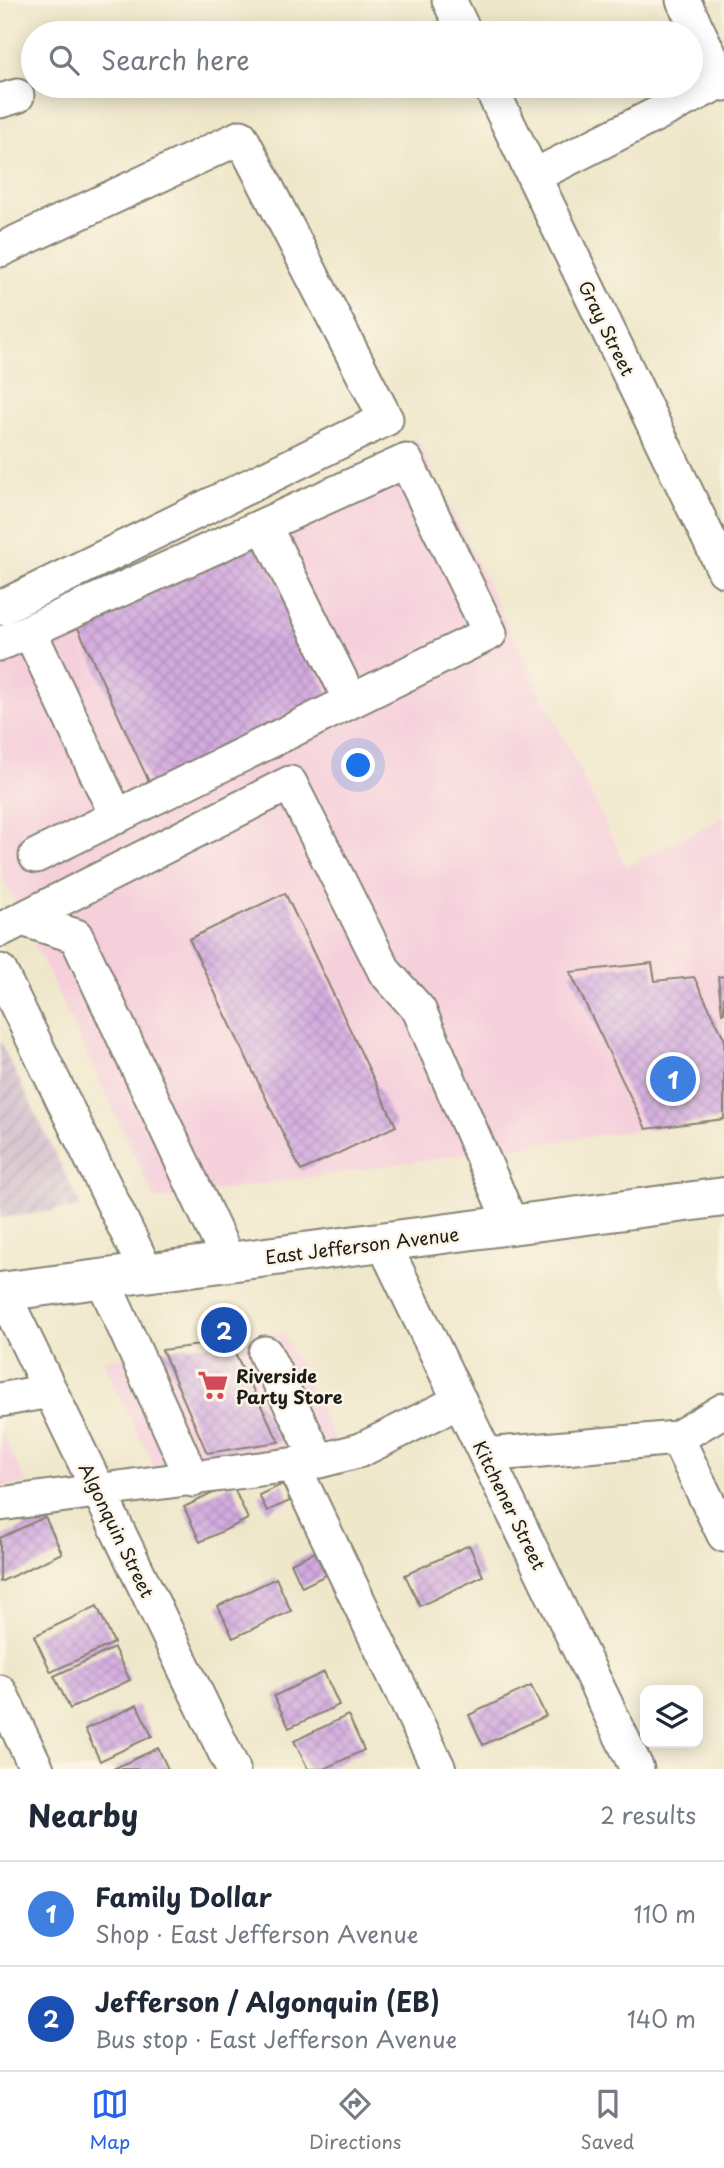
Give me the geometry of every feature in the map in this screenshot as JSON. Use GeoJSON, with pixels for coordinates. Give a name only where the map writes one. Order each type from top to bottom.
{"type":"FeatureCollection","features":[{"type":"Feature","properties":{"kind":"main road","name":"East Jefferson Avenue"},"geometry":{"type":"LineString","coordinates":[[1,1291],[724,1197]]}},
{"type":"Feature","properties":{"kind":"street"},"geometry":{"type":"LineString","coordinates":[[449,0],[459,21]]}},
{"type":"Feature","properties":{"kind":"street"},"geometry":{"type":"LineString","coordinates":[[683,0],[694,21]]}},
{"type":"Feature","properties":{"kind":"street"},"geometry":{"type":"LineString","coordinates":[[703,40],[724,82],[703,92]]}},
{"type":"Feature","properties":{"kind":"street","name":"Gray Street"},"geometry":{"type":"LineString","coordinates":[[496,98],[724,570]]}},
{"type":"Feature","properties":{"kind":"street"},"geometry":{"type":"LineString","coordinates":[[534,176],[692,98]]}},
{"type":"Feature","properties":{"kind":"street"},"geometry":{"type":"LineString","coordinates":[[0,250],[241,137],[386,419],[0,608]]}},
{"type":"Feature","properties":{"kind":"street"},"geometry":{"type":"LineString","coordinates":[[36,856],[117,817],[490,632],[406,461],[15,638],[117,817]]}},
{"type":"Feature","properties":{"kind":"street"},"geometry":{"type":"LineString","coordinates":[[264,525],[351,701]]}},
{"type":"Feature","properties":{"kind":"street"},"geometry":{"type":"LineString","coordinates":[[11,925],[290,783],[384,972],[419,1010],[512,1226]]}},
{"type":"Feature","properties":{"kind":"street"},"geometry":{"type":"LineString","coordinates":[[11,925],[76,936],[229,1262]]}},
{"type":"Feature","properties":{"kind":"street"},"geometry":{"type":"LineString","coordinates":[[0,971],[147,1273]]}},
{"type":"Feature","properties":{"kind":"street","name":"Kitchener Street"},"geometry":{"type":"LineString","coordinates":[[383,1242],[637,1769]]}},
{"type":"Feature","properties":{"kind":"street"},"geometry":{"type":"LineString","coordinates":[[102,1278],[193,1480]]}},
{"type":"Feature","properties":{"kind":"street","name":"Algonquin Street"},"geometry":{"type":"LineString","coordinates":[[1,1291],[233,1769]]}},
{"type":"Feature","properties":{"kind":"street"},"geometry":{"type":"LineString","coordinates":[[265,1353],[306,1463],[439,1769]]}},
{"type":"Feature","properties":{"kind":"street"},"geometry":{"type":"LineString","coordinates":[[0,1400],[49,1391]]}},
{"type":"Feature","properties":{"kind":"street"},"geometry":{"type":"LineString","coordinates":[[5,1499],[193,1480],[306,1463],[361,1450],[460,1401]]}},
{"type":"Feature","properties":{"kind":"street"},"geometry":{"type":"LineString","coordinates":[[486,1455],[677,1438],[724,1410]]}},
{"type":"Feature","properties":{"kind":"street"},"geometry":{"type":"LineString","coordinates":[[677,1438],[724,1535]]}},
{"type":"Feature","properties":{"kind":"street"},"geometry":{"type":"LineString","coordinates":[[0,1692],[37,1769]]}},
{"type":"Feature","properties":{"kind":"shaded area"},"geometry":{"type":"Polygon","coordinates":[[[416,438],[626,866],[724,818],[724,1119],[526,1145],[156,1200],[0,871],[0,637],[416,438]]]}},
{"type":"Feature","properties":{"kind":"shaded area"},"geometry":{"type":"Polygon","coordinates":[[[0,1041],[81,1207],[0,1218],[0,1041]]]}},
{"type":"Feature","properties":{"kind":"shaded area"},"geometry":{"type":"Polygon","coordinates":[[[284,1333],[337,1445],[156,1471],[102,1360],[284,1333]]]}},
{"type":"Feature","properties":{"kind":"shaded area"},"geometry":{"type":"Polygon","coordinates":[[[0,1428],[26,1483],[0,1487],[0,1428]]]}},
{"type":"Feature","properties":{"kind":"building"},"geometry":{"type":"Polygon","coordinates":[[[259,543],[332,703],[151,786],[77,626],[259,543]]]}},
{"type":"Feature","properties":{"kind":"building"},"geometry":{"type":"Polygon","coordinates":[[[285,893],[396,1126],[301,1171],[189,939],[285,893]]]}},
{"type":"Feature","properties":{"kind":"building"},"geometry":{"type":"Polygon","coordinates":[[[652,963],[655,981],[694,977],[724,1038],[724,1119],[646,1129],[570,972],[652,963]]]}},
{"type":"Feature","properties":{"kind":"building"},"geometry":{"type":"Polygon","coordinates":[[[724,976],[724,1013],[722,1013],[718,977],[724,976]]]}},
{"type":"Feature","properties":{"kind":"building"},"geometry":{"type":"Polygon","coordinates":[[[229,1341],[279,1442],[207,1453],[162,1350],[229,1341]]]}},
{"type":"Feature","properties":{"kind":"building"},"geometry":{"type":"Polygon","coordinates":[[[232,1484],[248,1519],[200,1542],[184,1507],[232,1484]]]}},
{"type":"Feature","properties":{"kind":"building"},"geometry":{"type":"Polygon","coordinates":[[[283,1484],[290,1501],[267,1511],[259,1495],[283,1484]]]}},
{"type":"Feature","properties":{"kind":"building"},"geometry":{"type":"Polygon","coordinates":[[[45,1517],[62,1553],[0,1582],[0,1538],[45,1517]]]}},
{"type":"Feature","properties":{"kind":"building"},"geometry":{"type":"Polygon","coordinates":[[[469,1545],[483,1576],[420,1606],[405,1575],[469,1545]]]}},
{"type":"Feature","properties":{"kind":"building"},"geometry":{"type":"Polygon","coordinates":[[[315,1552],[326,1575],[302,1587],[291,1563],[315,1552]]]}},
{"type":"Feature","properties":{"kind":"building"},"geometry":{"type":"Polygon","coordinates":[[[276,1578],[291,1611],[233,1638],[218,1606],[276,1578]]]}},
{"type":"Feature","properties":{"kind":"building"},"geometry":{"type":"Polygon","coordinates":[[[97,1606],[114,1643],[51,1672],[34,1636],[97,1606]]]}},
{"type":"Feature","properties":{"kind":"building"},"geometry":{"type":"Polygon","coordinates":[[[114,1648],[130,1680],[70,1709],[54,1676],[114,1648]]]}},
{"type":"Feature","properties":{"kind":"building"},"geometry":{"type":"Polygon","coordinates":[[[324,1672],[339,1705],[289,1728],[274,1696],[324,1672]]]}},
{"type":"Feature","properties":{"kind":"building"},"geometry":{"type":"Polygon","coordinates":[[[531,1686],[546,1716],[483,1745],[469,1715],[531,1686]]]}},
{"type":"Feature","properties":{"kind":"building"},"geometry":{"type":"Polygon","coordinates":[[[137,1705],[152,1736],[100,1761],[85,1729],[137,1705]]]}},
{"type":"Feature","properties":{"kind":"building"},"geometry":{"type":"Polygon","coordinates":[[[348,1715],[364,1750],[324,1769],[308,1769],[294,1741],[348,1715]]]}},
{"type":"Feature","properties":{"kind":"building"},"geometry":{"type":"Polygon","coordinates":[[[158,1748],[168,1769],[113,1769],[158,1748]]]}},
{"type":"Feature","properties":{"kind":"place","name":"Family Dollar"},"geometry":{"type":"Point","coordinates":[673,1079]}},
{"type":"Feature","properties":{"kind":"place","name":"Jefferson / Algonquin (EB)"},"geometry":{"type":"Point","coordinates":[224,1330]}},
{"type":"Feature","properties":{"kind":"place","name":"Riverside Party Store"},"geometry":{"type":"Point","coordinates":[213,1385]}}]}
